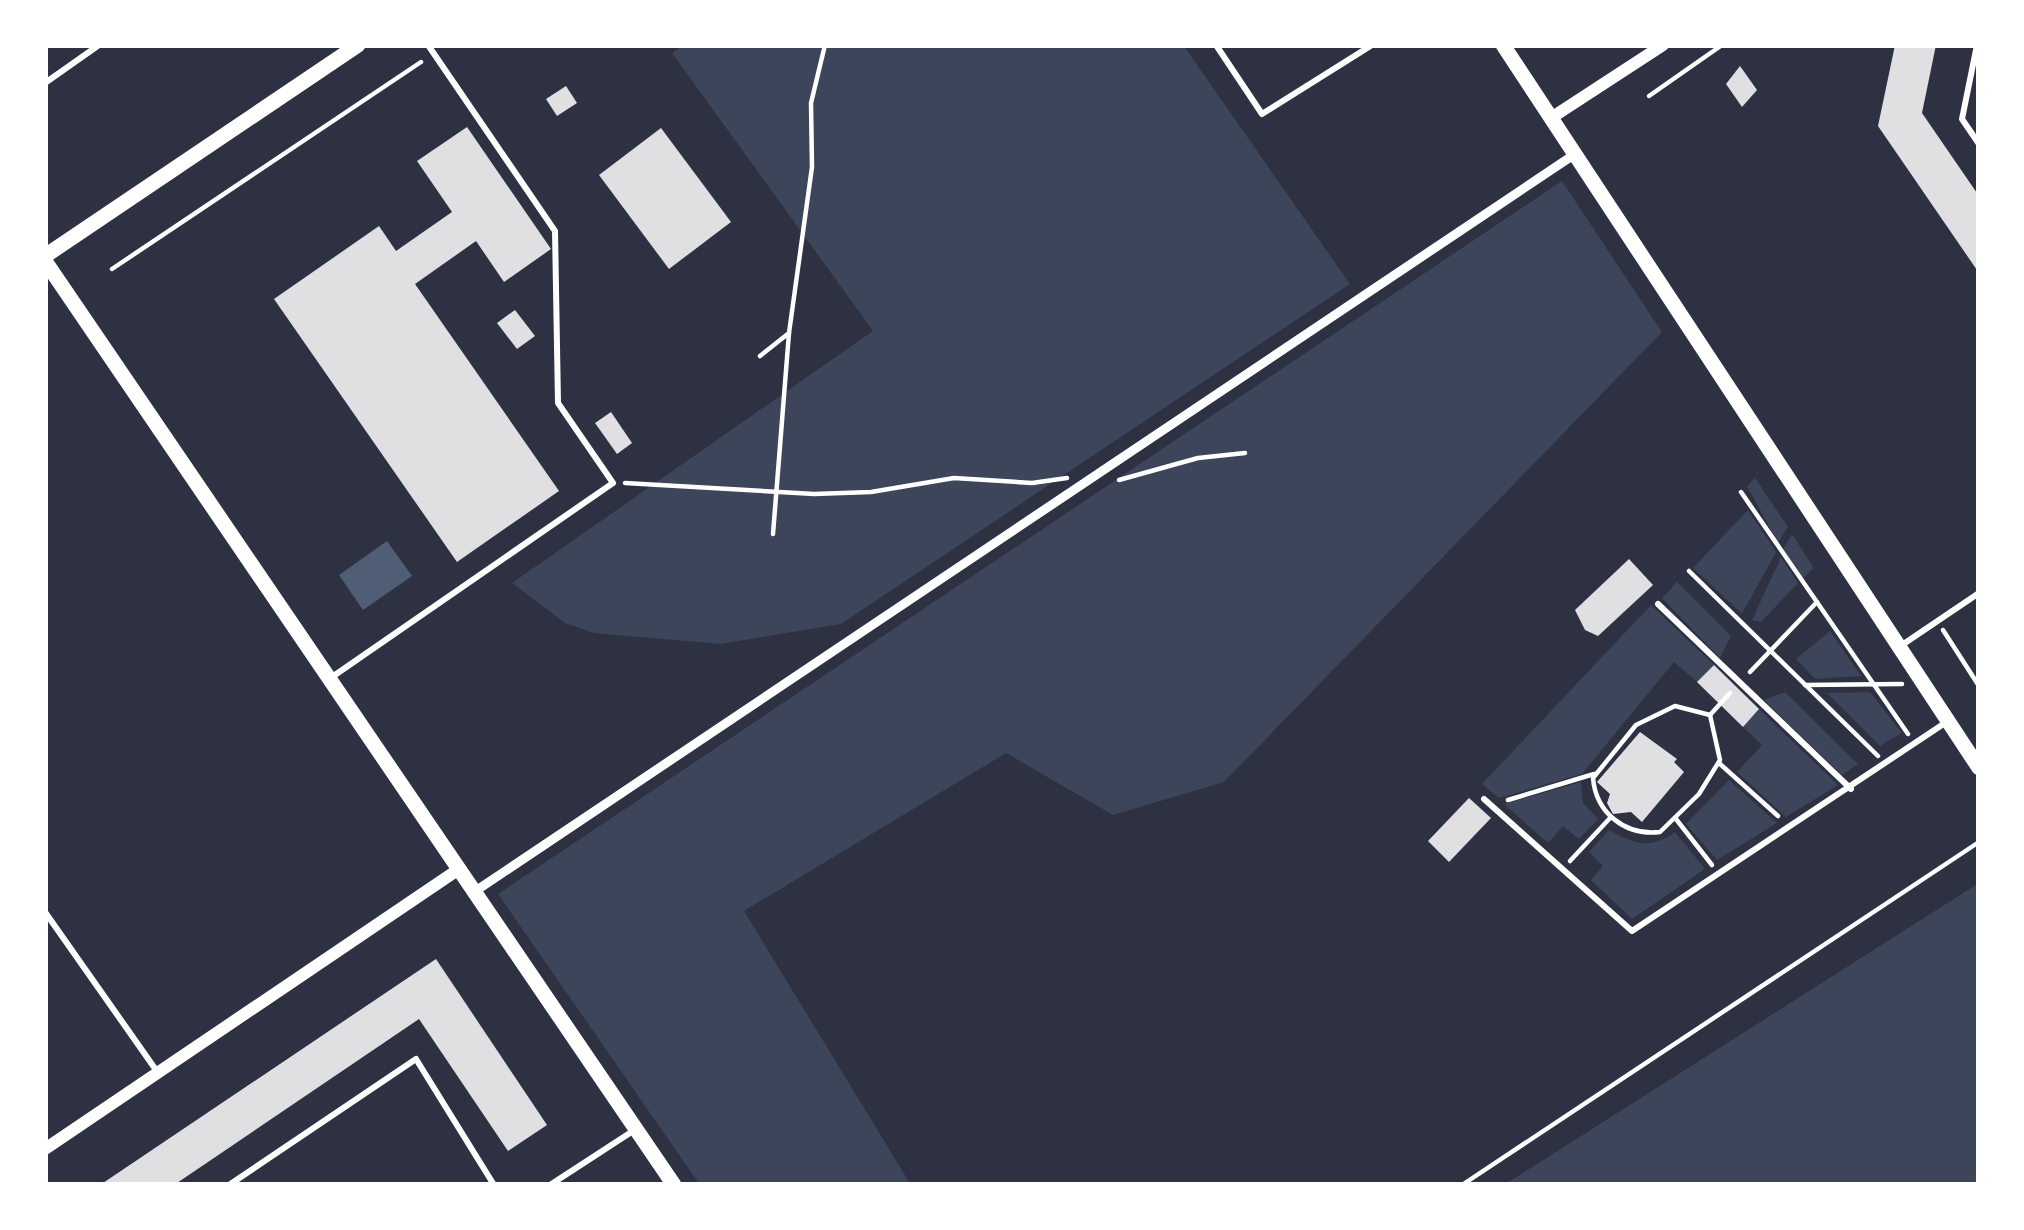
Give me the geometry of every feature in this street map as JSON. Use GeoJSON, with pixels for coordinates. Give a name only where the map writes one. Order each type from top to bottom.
{"type":"FeatureCollection","features":[{"type":"Feature","properties":{"kind":"street"},"geometry":{"type":"LineString","coordinates":[[358,45],[45,258],[674,1185]]}},
{"type":"Feature","properties":{"kind":"street"},"geometry":{"type":"LineString","coordinates":[[1503,45],[1979,768]]}},
{"type":"Feature","properties":{"kind":"street"},"geometry":{"type":"LineString","coordinates":[[1551,118],[1663,45]]}},
{"type":"Feature","properties":{"kind":"street"},"geometry":{"type":"LineString","coordinates":[[474,892],[1575,154]]}},
{"type":"Feature","properties":{"kind":"street"},"geometry":{"type":"LineString","coordinates":[[45,1149],[459,869]]}},
{"type":"Feature","properties":{"kind":"lane"},"geometry":{"type":"LineString","coordinates":[[45,83],[99,45]]}},
{"type":"Feature","properties":{"kind":"lane"},"geometry":{"type":"LineString","coordinates":[[329,679],[614,483],[558,403],[555,231],[428,45]]}},
{"type":"Feature","properties":{"kind":"lane"},"geometry":{"type":"LineString","coordinates":[[1216,45],[1262,114],[1372,45]]}},
{"type":"Feature","properties":{"kind":"lane"},"geometry":{"type":"LineString","coordinates":[[1977,45],[1962,118],[1979,144]]}},
{"type":"Feature","properties":{"kind":"lane"},"geometry":{"type":"LineString","coordinates":[[1899,646],[1979,593]]}},
{"type":"Feature","properties":{"kind":"lane"},"geometry":{"type":"LineString","coordinates":[[1658,604],[1851,789]]}},
{"type":"Feature","properties":{"kind":"lane"},"geometry":{"type":"LineString","coordinates":[[1487,802],[1632,931],[1948,721]]}},
{"type":"Feature","properties":{"kind":"lane"},"geometry":{"type":"LineString","coordinates":[[45,912],[158,1073]]}},
{"type":"Feature","properties":{"kind":"lane"},"geometry":{"type":"LineString","coordinates":[[230,1185],[416,1059],[494,1185]]}},
{"type":"Feature","properties":{"kind":"lane"},"geometry":{"type":"LineString","coordinates":[[550,1185],[636,1129]]}},
{"type":"Feature","properties":{"kind":"path"},"geometry":{"type":"LineString","coordinates":[[773,534],[772,491],[812,167],[811,104],[825,45]]}},
{"type":"Feature","properties":{"kind":"path"},"geometry":{"type":"LineString","coordinates":[[1649,95],[1722,45]]}},
{"type":"Feature","properties":{"kind":"path"},"geometry":{"type":"LineString","coordinates":[[112,269],[426,58]]}},
{"type":"Feature","properties":{"kind":"path"},"geometry":{"type":"LineString","coordinates":[[760,356],[789,333]]}},
{"type":"Feature","properties":{"kind":"path"},"geometry":{"type":"LineString","coordinates":[[1103,484],[1198,458],[1245,453]]}},
{"type":"Feature","properties":{"kind":"path"},"geometry":{"type":"LineString","coordinates":[[614,483],[871,492],[954,478],[1032,483],[1078,478]]}},
{"type":"Feature","properties":{"kind":"path"},"geometry":{"type":"LineString","coordinates":[[1741,492],[1915,744]]}},
{"type":"Feature","properties":{"kind":"path"},"geometry":{"type":"LineString","coordinates":[[1689,571],[1887,764]]}},
{"type":"Feature","properties":{"kind":"path"},"geometry":{"type":"LineString","coordinates":[[1771,651],[1817,602]]}},
{"type":"Feature","properties":{"kind":"path"},"geometry":{"type":"LineString","coordinates":[[1937,621],[1979,686]]}},
{"type":"Feature","properties":{"kind":"path"},"geometry":{"type":"LineString","coordinates":[[1805,685],[1913,684]]}},
{"type":"Feature","properties":{"kind":"path"},"geometry":{"type":"LineString","coordinates":[[1487,802],[1595,774],[1636,725],[1675,706],[1710,716],[1719,743],[1719,763],[1676,819],[1660,832],[1644,834],[1611,817],[1594,793],[1595,774]]}},
{"type":"Feature","properties":{"kind":"path"},"geometry":{"type":"LineString","coordinates":[[1719,763],[1791,828]]}},
{"type":"Feature","properties":{"kind":"path"},"geometry":{"type":"LineString","coordinates":[[1563,869],[1611,817]]}},
{"type":"Feature","properties":{"kind":"path"},"geometry":{"type":"LineString","coordinates":[[1676,819],[1719,874]]}},
{"type":"Feature","properties":{"kind":"path"},"geometry":{"type":"LineString","coordinates":[[1462,1185],[1979,842]]}},
{"type":"Feature","properties":{"kind":"shaded area"},"geometry":{"type":"Polygon","coordinates":[[[683,45],[1183,45],[1350,284],[841,624],[720,644],[594,633],[565,623],[512,583],[873,331],[672,53],[683,45]]]}},
{"type":"Feature","properties":{"kind":"shaded area"},"geometry":{"type":"Polygon","coordinates":[[[1562,181],[1662,332],[1224,782],[1113,815],[1006,753],[744,911],[911,1185],[700,1185],[498,894],[1562,181]]]}},
{"type":"Feature","properties":{"kind":"shaded area"},"geometry":{"type":"Polygon","coordinates":[[[1755,478],[1788,527],[1778,543],[1747,486],[1755,478]]]}},
{"type":"Feature","properties":{"kind":"shaded area"},"geometry":{"type":"Polygon","coordinates":[[[1748,510],[1776,552],[1742,614],[1693,568],[1748,510]]]}},
{"type":"Feature","properties":{"kind":"shaded area"},"geometry":{"type":"Polygon","coordinates":[[[1792,534],[1814,568],[1802,579],[1783,549],[1792,534]]]}},
{"type":"Feature","properties":{"kind":"shaded area"},"geometry":{"type":"Polygon","coordinates":[[[387,541],[412,576],[363,610],[339,575],[387,541]]]}},
{"type":"Feature","properties":{"kind":"shaded area"},"geometry":{"type":"Polygon","coordinates":[[[1781,557],[1798,583],[1761,622],[1752,620],[1781,557]]]}},
{"type":"Feature","properties":{"kind":"shaded area"},"geometry":{"type":"Polygon","coordinates":[[[1677,582],[1731,636],[1720,658],[1662,598],[1677,582]]]}},
{"type":"Feature","properties":{"kind":"shaded area"},"geometry":{"type":"Polygon","coordinates":[[[1651,605],[1714,665],[1697,682],[1674,662],[1582,774],[1499,798],[1482,784],[1651,605]]]}},
{"type":"Feature","properties":{"kind":"shaded area"},"geometry":{"type":"Polygon","coordinates":[[[1830,631],[1861,676],[1815,679],[1796,659],[1830,631]]]}},
{"type":"Feature","properties":{"kind":"shaded area"},"geometry":{"type":"Polygon","coordinates":[[[1785,692],[1858,764],[1842,775],[1764,700],[1785,692]]]}},
{"type":"Feature","properties":{"kind":"shaded area"},"geometry":{"type":"Polygon","coordinates":[[[1870,692],[1902,733],[1880,746],[1827,693],[1870,692]]]}},
{"type":"Feature","properties":{"kind":"shaded area"},"geometry":{"type":"Polygon","coordinates":[[[1759,709],[1838,785],[1786,817],[1737,772],[1762,745],[1743,727],[1759,709]]]}},
{"type":"Feature","properties":{"kind":"shaded area"},"geometry":{"type":"Polygon","coordinates":[[[1729,780],[1777,823],[1717,860],[1686,824],[1729,780]]]}},
{"type":"Feature","properties":{"kind":"shaded area"},"geometry":{"type":"Polygon","coordinates":[[[1581,782],[1583,803],[1598,819],[1579,839],[1563,826],[1548,843],[1504,804],[1581,782]]]}},
{"type":"Feature","properties":{"kind":"shaded area"},"geometry":{"type":"Polygon","coordinates":[[[1609,830],[1642,843],[1675,832],[1705,869],[1632,919],[1591,880],[1603,866],[1589,852],[1609,830]]]}},
{"type":"Feature","properties":{"kind":"shaded area"},"geometry":{"type":"Polygon","coordinates":[[[1979,883],[1979,1185],[1504,1185],[1979,883]]]}},
{"type":"Feature","properties":{"kind":"building"},"geometry":{"type":"Polygon","coordinates":[[[1895,45],[1936,45],[1922,113],[1979,196],[1979,273],[1878,126],[1895,45]]]}},
{"type":"Feature","properties":{"kind":"building"},"geometry":{"type":"Polygon","coordinates":[[[1740,66],[1757,90],[1742,107],[1726,84],[1740,66]]]}},
{"type":"Feature","properties":{"kind":"building"},"geometry":{"type":"Polygon","coordinates":[[[566,86],[577,103],[557,116],[546,99],[566,86]]]}},
{"type":"Feature","properties":{"kind":"building"},"geometry":{"type":"Polygon","coordinates":[[[467,127],[551,249],[504,282],[476,241],[415,284],[559,491],[457,562],[274,299],[379,226],[396,251],[452,212],[417,161],[467,127]]]}},
{"type":"Feature","properties":{"kind":"building"},"geometry":{"type":"Polygon","coordinates":[[[661,128],[731,222],[669,269],[599,175],[661,128]]]}},
{"type":"Feature","properties":{"kind":"building"},"geometry":{"type":"Polygon","coordinates":[[[515,310],[535,336],[517,349],[497,323],[515,310]]]}},
{"type":"Feature","properties":{"kind":"building"},"geometry":{"type":"Polygon","coordinates":[[[611,412],[632,443],[617,454],[595,423],[611,412]]]}},
{"type":"Feature","properties":{"kind":"building"},"geometry":{"type":"Polygon","coordinates":[[[1629,559],[1653,585],[1598,636],[1585,630],[1575,610],[1629,559]]]}},
{"type":"Feature","properties":{"kind":"building"},"geometry":{"type":"Polygon","coordinates":[[[1714,665],[1759,709],[1743,727],[1697,682],[1714,665]]]}},
{"type":"Feature","properties":{"kind":"building"},"geometry":{"type":"Polygon","coordinates":[[[1640,732],[1677,759],[1674,762],[1684,772],[1642,822],[1631,812],[1613,814],[1607,803],[1610,794],[1597,782],[1640,732]]]}},
{"type":"Feature","properties":{"kind":"building"},"geometry":{"type":"Polygon","coordinates":[[[1469,798],[1491,818],[1449,862],[1428,841],[1469,798]]]}},
{"type":"Feature","properties":{"kind":"building"},"geometry":{"type":"Polygon","coordinates":[[[436,959],[547,1125],[508,1151],[419,1019],[174,1185],[100,1185],[436,959]]]}}]}
